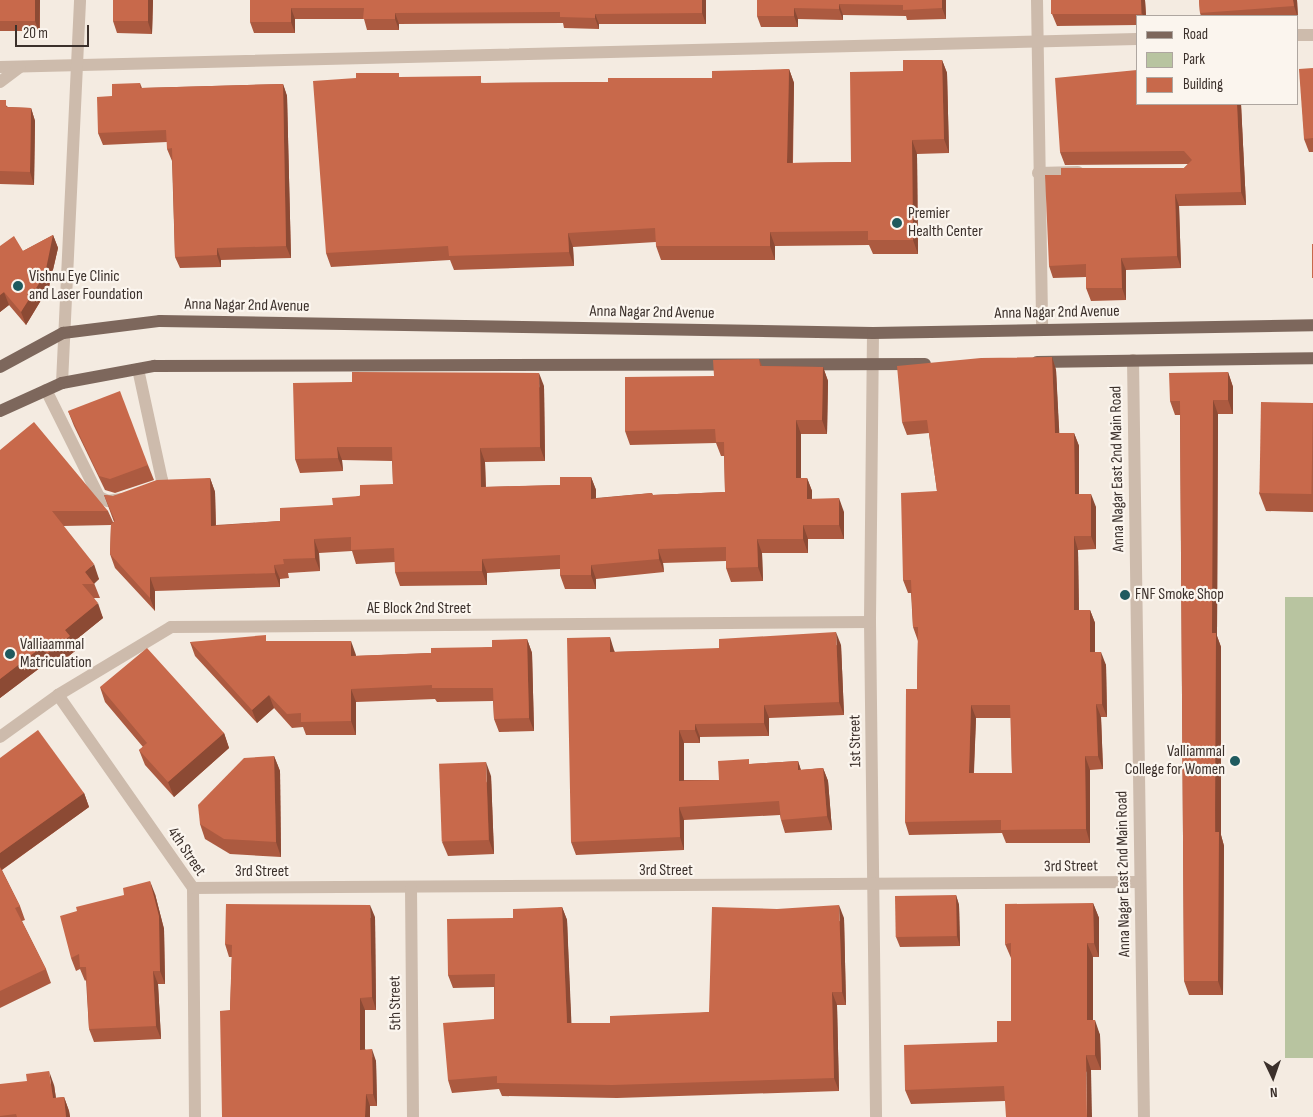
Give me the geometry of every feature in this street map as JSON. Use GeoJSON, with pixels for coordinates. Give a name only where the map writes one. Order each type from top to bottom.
{"type":"FeatureCollection","features":[{"type":"Feature","properties":{"kind":"main road","name":"Anna Nagar 2nd Avenue"},"geometry":{"type":"LineString","coordinates":[[0,366],[63,333],[160,321],[873,333],[1313,324]]}},
{"type":"Feature","properties":{"kind":"main road"},"geometry":{"type":"LineString","coordinates":[[1024,362],[1313,358]]}},
{"type":"Feature","properties":{"kind":"main road"},"geometry":{"type":"LineString","coordinates":[[0,411],[62,383],[154,366],[934,364]]}},
{"type":"Feature","properties":{"kind":"street"},"geometry":{"type":"LineString","coordinates":[[62,383],[80,0]]}},
{"type":"Feature","properties":{"kind":"street"},"geometry":{"type":"LineString","coordinates":[[1037,0],[1038,172],[1042,330]]}},
{"type":"Feature","properties":{"kind":"street"},"geometry":{"type":"LineString","coordinates":[[1298,35],[1313,35]]}},
{"type":"Feature","properties":{"kind":"street"},"geometry":{"type":"LineString","coordinates":[[0,67],[1136,39]]}},
{"type":"Feature","properties":{"kind":"street"},"geometry":{"type":"LineString","coordinates":[[0,82],[20,67]]}},
{"type":"Feature","properties":{"kind":"street"},"geometry":{"type":"LineString","coordinates":[[1038,172],[1095,172]]}},
{"type":"Feature","properties":{"kind":"street","name":"1st Street"},"geometry":{"type":"LineString","coordinates":[[873,333],[870,622],[876,1117]]}},
{"type":"Feature","properties":{"kind":"street","name":"Anna Nagar East 2nd Main Road"},"geometry":{"type":"LineString","coordinates":[[1133,360],[1144,1117]]}},
{"type":"Feature","properties":{"kind":"street"},"geometry":{"type":"LineString","coordinates":[[46,390],[99,497],[115,502],[160,486],[162,480],[138,369]]}},
{"type":"Feature","properties":{"kind":"street","name":"AE Block 2nd Street"},"geometry":{"type":"LineString","coordinates":[[0,737],[58,695],[171,627],[870,622]]}},
{"type":"Feature","properties":{"kind":"street","name":"4th Street"},"geometry":{"type":"LineString","coordinates":[[58,695],[193,888],[195,1117]]}},
{"type":"Feature","properties":{"kind":"street","name":"3rd Street"},"geometry":{"type":"LineString","coordinates":[[193,888],[1140,882]]}},
{"type":"Feature","properties":{"kind":"street","name":"5th Street"},"geometry":{"type":"LineString","coordinates":[[411,888],[413,1117]]}},
{"type":"Feature","properties":{"kind":"green space"},"geometry":{"type":"Polygon","coordinates":[[[1285,597],[1313,597],[1313,1058],[1285,1058],[1285,597]]]}},
{"type":"Feature","properties":{"kind":"building"},"geometry":{"type":"Polygon","coordinates":[[[0,0],[35,0],[35,21],[0,21],[0,0]]]}},
{"type":"Feature","properties":{"kind":"building"},"geometry":{"type":"Polygon","coordinates":[[[113,0],[148,0],[148,21],[113,21],[113,0]]]}},
{"type":"Feature","properties":{"kind":"building"},"geometry":{"type":"Polygon","coordinates":[[[250,0],[702,0],[702,13],[595,14],[595,18],[560,17],[560,12],[395,13],[395,19],[363,19],[364,8],[291,8],[291,22],[250,22],[250,0]]]}},
{"type":"Feature","properties":{"kind":"building"},"geometry":{"type":"Polygon","coordinates":[[[757,0],[942,0],[942,8],[903,10],[903,5],[839,4],[839,9],[794,8],[794,16],[757,16],[757,0]]]}},
{"type":"Feature","properties":{"kind":"building"},"geometry":{"type":"Polygon","coordinates":[[[1051,0],[1141,0],[1141,14],[1051,14],[1051,0]]]}},
{"type":"Feature","properties":{"kind":"building"},"geometry":{"type":"Polygon","coordinates":[[[1199,0],[1293,0],[1294,6],[1200,13],[1199,0]]]}},
{"type":"Feature","properties":{"kind":"building"},"geometry":{"type":"Polygon","coordinates":[[[903,60],[942,60],[944,139],[912,140],[913,240],[868,240],[868,231],[770,232],[770,246],[656,246],[655,228],[568,233],[569,252],[449,256],[448,246],[326,253],[313,81],[356,78],[356,73],[399,73],[399,77],[481,76],[481,83],[608,82],[608,78],[712,78],[712,71],[789,69],[787,163],[851,162],[850,72],[903,71],[903,60]]]}},
{"type":"Feature","properties":{"kind":"building"},"geometry":{"type":"Polygon","coordinates":[[[1313,68],[1313,138],[1304,139],[1299,69],[1313,68]]]}},
{"type":"Feature","properties":{"kind":"building"},"geometry":{"type":"Polygon","coordinates":[[[1136,70],[1136,105],[1237,105],[1241,192],[1175,194],[1177,256],[1121,258],[1122,288],[1086,288],[1086,264],[1049,266],[1045,175],[1061,175],[1061,168],[1184,168],[1192,160],[1184,151],[1060,152],[1055,78],[1136,70]]]}},
{"type":"Feature","properties":{"kind":"building"},"geometry":{"type":"Polygon","coordinates":[[[140,83],[140,88],[283,84],[286,246],[217,248],[217,255],[175,257],[172,148],[167,149],[166,130],[98,133],[97,97],[112,96],[112,84],[140,83]]]}},
{"type":"Feature","properties":{"kind":"building"},"geometry":{"type":"Polygon","coordinates":[[[0,100],[6,100],[6,107],[31,108],[30,172],[0,171],[0,100]]]}},
{"type":"Feature","properties":{"kind":"building"},"geometry":{"type":"Polygon","coordinates":[[[53,235],[45,274],[21,312],[4,292],[0,295],[0,246],[14,236],[23,251],[53,235]]]}},
{"type":"Feature","properties":{"kind":"building"},"geometry":{"type":"Polygon","coordinates":[[[1313,244],[1313,278],[1312,278],[1313,244]]]}},
{"type":"Feature","properties":{"kind":"building"},"geometry":{"type":"Polygon","coordinates":[[[1052,357],[1055,433],[1074,433],[1075,494],[1091,494],[1091,536],[1074,536],[1074,610],[1090,610],[1090,652],[1101,652],[1102,704],[1096,704],[1098,756],[1085,756],[1086,829],[1001,830],[1001,820],[905,822],[906,689],[917,689],[918,627],[913,627],[911,580],[903,580],[901,493],[937,491],[927,420],[902,422],[897,366],[981,358],[1052,357]],[[971,705],[969,773],[1012,773],[1010,705],[971,705]]]}},
{"type":"Feature","properties":{"kind":"building"},"geometry":{"type":"Polygon","coordinates":[[[759,359],[760,366],[823,367],[822,420],[796,420],[796,478],[807,478],[807,499],[839,498],[839,525],[803,525],[803,539],[757,539],[758,567],[726,568],[726,547],[658,549],[659,559],[591,565],[591,575],[560,575],[560,555],[482,559],[482,571],[395,572],[394,548],[351,550],[351,537],[314,539],[315,558],[283,559],[284,564],[274,565],[275,573],[150,577],[150,598],[110,554],[111,524],[115,521],[104,495],[113,496],[157,480],[210,478],[211,526],[280,521],[280,508],[333,505],[332,498],[360,496],[360,485],[393,484],[392,447],[337,447],[338,458],[295,459],[293,383],[352,382],[352,372],[539,373],[540,447],[480,448],[481,487],[560,485],[560,477],[591,477],[591,499],[652,493],[652,495],[725,492],[724,442],[716,442],[715,429],[625,431],[625,377],[714,376],[713,360],[759,359]]]}},
{"type":"Feature","properties":{"kind":"building"},"geometry":{"type":"Polygon","coordinates":[[[1228,372],[1228,400],[1213,400],[1212,633],[1216,633],[1215,832],[1219,832],[1218,981],[1184,981],[1180,401],[1170,401],[1169,373],[1228,372]]]}},
{"type":"Feature","properties":{"kind":"building"},"geometry":{"type":"Polygon","coordinates":[[[120,391],[148,465],[110,479],[99,476],[68,411],[120,391]]]}},
{"type":"Feature","properties":{"kind":"building"},"geometry":{"type":"Polygon","coordinates":[[[1261,402],[1313,403],[1311,494],[1259,493],[1261,402]]]}},
{"type":"Feature","properties":{"kind":"building"},"geometry":{"type":"Polygon","coordinates":[[[34,422],[108,511],[52,511],[94,564],[85,572],[94,584],[82,584],[98,603],[65,630],[70,636],[48,653],[43,646],[0,679],[0,450],[34,422]]]}},
{"type":"Feature","properties":{"kind":"building"},"geometry":{"type":"Polygon","coordinates":[[[836,632],[839,702],[764,705],[764,723],[695,724],[695,730],[679,730],[679,781],[719,780],[718,761],[749,759],[749,764],[798,761],[798,770],[823,768],[827,816],[781,820],[779,801],[679,807],[680,837],[571,842],[567,638],[610,637],[610,652],[719,648],[719,639],[836,632]]]}},
{"type":"Feature","properties":{"kind":"building"},"geometry":{"type":"Polygon","coordinates":[[[266,635],[266,641],[351,641],[351,656],[431,653],[431,648],[492,647],[492,640],[527,639],[529,718],[494,719],[493,688],[432,688],[432,685],[351,689],[351,721],[301,722],[301,713],[287,714],[269,695],[252,710],[190,642],[266,635]]]}},
{"type":"Feature","properties":{"kind":"building"},"geometry":{"type":"Polygon","coordinates":[[[147,648],[224,733],[168,782],[139,750],[147,743],[100,687],[147,648]]]}},
{"type":"Feature","properties":{"kind":"building"},"geometry":{"type":"Polygon","coordinates":[[[38,730],[84,793],[0,853],[0,758],[38,730]]]}},
{"type":"Feature","properties":{"kind":"building"},"geometry":{"type":"Polygon","coordinates":[[[274,756],[276,842],[224,839],[200,824],[198,805],[244,758],[274,756]]]}},
{"type":"Feature","properties":{"kind":"building"},"geometry":{"type":"Polygon","coordinates":[[[486,762],[489,840],[442,842],[439,764],[486,762]]]}},
{"type":"Feature","properties":{"kind":"building"},"geometry":{"type":"Polygon","coordinates":[[[0,867],[20,906],[15,908],[46,969],[0,991],[0,867]]]}},
{"type":"Feature","properties":{"kind":"building"},"geometry":{"type":"Polygon","coordinates":[[[150,881],[159,916],[160,971],[153,971],[156,1026],[89,1029],[86,967],[80,967],[79,954],[71,958],[60,916],[77,911],[76,907],[124,895],[123,888],[150,881]]]}},
{"type":"Feature","properties":{"kind":"building"},"geometry":{"type":"Polygon","coordinates":[[[956,895],[957,936],[896,937],[895,896],[956,895]]]}},
{"type":"Feature","properties":{"kind":"building"},"geometry":{"type":"Polygon","coordinates":[[[1093,903],[1094,943],[1087,943],[1087,1020],[1095,1020],[1095,1055],[1086,1055],[1087,1117],[1006,1117],[1004,1086],[905,1090],[904,1045],[997,1042],[997,1021],[1011,1021],[1011,943],[1005,944],[1005,904],[1093,903]]]}},
{"type":"Feature","properties":{"kind":"building"},"geometry":{"type":"Polygon","coordinates":[[[226,904],[370,905],[372,997],[360,998],[360,1050],[372,1049],[373,1094],[366,1094],[365,1117],[222,1117],[220,1011],[230,1010],[232,945],[225,944],[226,904]]]}},
{"type":"Feature","properties":{"kind":"building"},"geometry":{"type":"Polygon","coordinates":[[[839,905],[842,992],[832,992],[834,1078],[612,1085],[497,1083],[497,1076],[448,1080],[443,1023],[494,1019],[495,974],[448,975],[447,919],[513,918],[513,909],[562,907],[567,1023],[610,1023],[610,1016],[709,1012],[712,907],[777,909],[839,905]]]}},
{"type":"Feature","properties":{"kind":"building"},"geometry":{"type":"Polygon","coordinates":[[[49,1071],[53,1098],[64,1097],[66,1117],[17,1117],[16,1114],[0,1116],[0,1084],[27,1081],[26,1074],[49,1071]]]}},
{"type":"Feature","properties":{"kind":"place","name":"Premier Health Center"},"geometry":{"type":"Point","coordinates":[897,223]}},
{"type":"Feature","properties":{"kind":"place","name":"Vishnu Eye Clinic and Laser Foundation"},"geometry":{"type":"Point","coordinates":[18,286]}},
{"type":"Feature","properties":{"kind":"place","name":"FNF Smoke Shop"},"geometry":{"type":"Point","coordinates":[1125,595]}},
{"type":"Feature","properties":{"kind":"place","name":"Valliaammal Matriculation"},"geometry":{"type":"Point","coordinates":[10,654]}},
{"type":"Feature","properties":{"kind":"place","name":"Valliammal College for Women"},"geometry":{"type":"Point","coordinates":[1235,761]}}]}
